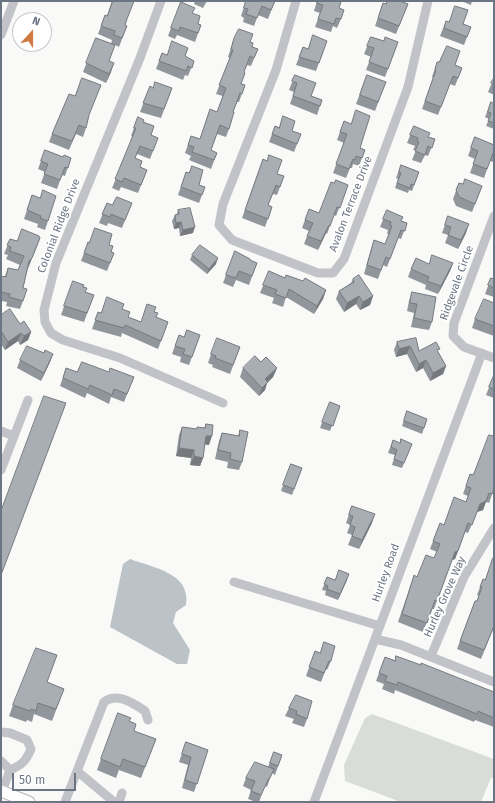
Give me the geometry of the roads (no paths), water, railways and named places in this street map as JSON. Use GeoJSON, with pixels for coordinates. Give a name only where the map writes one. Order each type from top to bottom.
{"type":"FeatureCollection","features":[{"type":"Feature","properties":{"kind":"main road"},"geometry":{"type":"LineString","coordinates":[[2,792],[29,802]]}},
{"type":"Feature","properties":{"kind":"street"},"geometry":{"type":"LineString","coordinates":[[1,35],[14,1]]}},
{"type":"Feature","properties":{"kind":"street","name":"Colonial Ridge Drive"},"geometry":{"type":"LineString","coordinates":[[161,1],[140,58],[56,263],[44,310],[45,322],[51,333],[63,340],[120,358],[223,403]]}},
{"type":"Feature","properties":{"kind":"street","name":"Avalon Terrace Drive"},"geometry":{"type":"LineString","coordinates":[[296,1],[276,70],[223,204],[219,225],[232,240],[318,273],[333,273],[344,259],[408,87],[428,1]]}},
{"type":"Feature","properties":{"kind":"street","name":"Ridgevale Circle"},"geometry":{"type":"LineString","coordinates":[[494,216],[454,323],[453,336],[464,347],[494,358]]}},
{"type":"Feature","properties":{"kind":"street","name":"Hurley Road"},"geometry":{"type":"LineString","coordinates":[[314,802],[482,353]]}},
{"type":"Feature","properties":{"kind":"street"},"geometry":{"type":"LineString","coordinates":[[1,470],[28,400]]}},
{"type":"Feature","properties":{"kind":"street"},"geometry":{"type":"LineString","coordinates":[[1,431],[14,436]]}},
{"type":"Feature","properties":{"kind":"street","name":"Hurley Grove Way"},"geometry":{"type":"LineString","coordinates":[[432,656],[464,578],[494,528]]}},
{"type":"Feature","properties":{"kind":"street"},"geometry":{"type":"LineString","coordinates":[[234,582],[380,626]]}},
{"type":"Feature","properties":{"kind":"street"},"geometry":{"type":"LineString","coordinates":[[375,639],[401,645],[432,656],[494,682]]}},
{"type":"Feature","properties":{"kind":"street"},"geometry":{"type":"LineString","coordinates":[[65,802],[104,702],[108,699],[120,698],[145,710],[148,720]]}},
{"type":"Feature","properties":{"kind":"street"},"geometry":{"type":"LineString","coordinates":[[1,732],[10,733],[27,740],[31,749],[27,759],[21,766],[10,770]]}},
{"type":"Feature","properties":{"kind":"street"},"geometry":{"type":"LineString","coordinates":[[1,761],[10,770]]}},
{"type":"Feature","properties":{"kind":"street"},"geometry":{"type":"LineString","coordinates":[[2,792],[10,770]]}},
{"type":"Feature","properties":{"kind":"street"},"geometry":{"type":"LineString","coordinates":[[77,771],[114,802]]}},
{"type":"Feature","properties":{"kind":"street"},"geometry":{"type":"LineString","coordinates":[[119,802],[122,793]]}}]}
